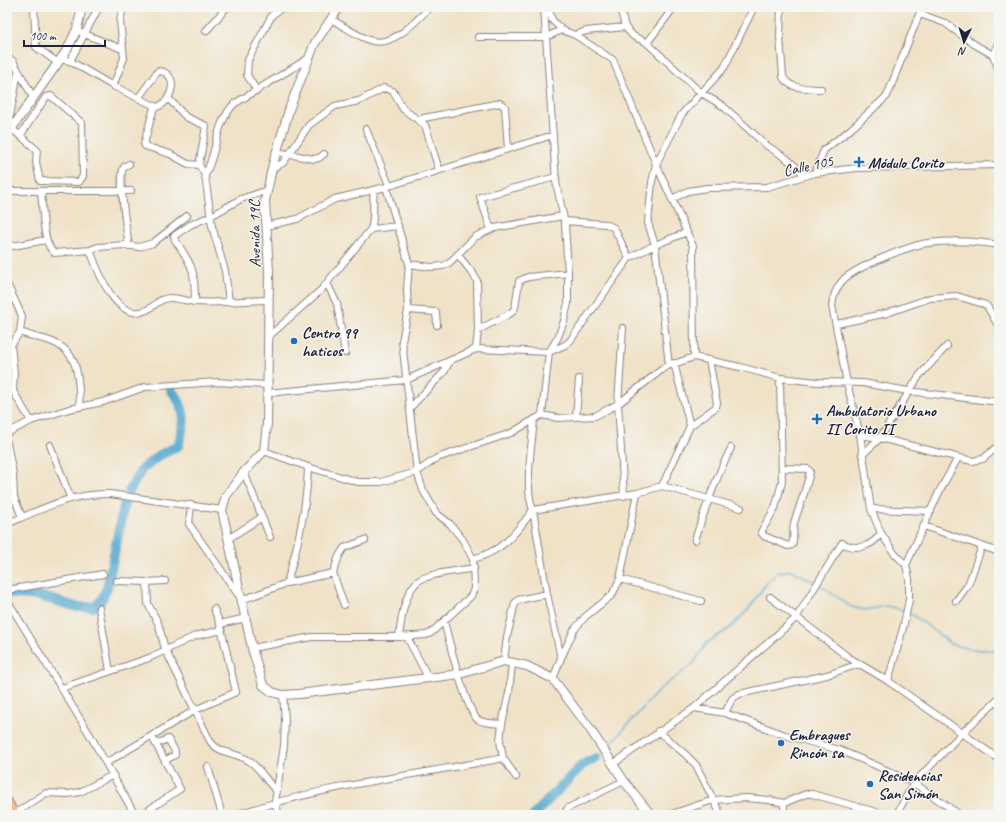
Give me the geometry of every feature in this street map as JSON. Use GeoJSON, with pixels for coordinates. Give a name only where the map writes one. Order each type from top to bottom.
{"type":"FeatureCollection","features":[{"type":"Feature","properties":{"kind":"main road"},"geometry":{"type":"LineString","coordinates":[[7,802],[14,814]]}},
{"type":"Feature","properties":{"kind":"street"},"geometry":{"type":"LineString","coordinates":[[34,7],[36,47],[59,61],[70,61],[113,86],[139,97],[154,107],[160,107],[169,99],[172,88],[172,82],[169,76],[161,71],[158,71],[139,97]]}},
{"type":"Feature","properties":{"kind":"street"},"geometry":{"type":"LineString","coordinates":[[20,136],[46,97],[51,96],[82,123],[83,176],[79,182],[40,181],[36,162],[37,150],[20,136],[9,132],[67,50],[77,28],[82,7]]}},
{"type":"Feature","properties":{"kind":"street"},"geometry":{"type":"LineString","coordinates":[[70,61],[99,7]]}},
{"type":"Feature","properties":{"kind":"street"},"geometry":{"type":"LineString","coordinates":[[113,86],[124,58],[120,21],[123,7]]}},
{"type":"Feature","properties":{"kind":"street"},"geometry":{"type":"LineString","coordinates":[[206,31],[226,7]]}},
{"type":"Feature","properties":{"kind":"street"},"geometry":{"type":"LineString","coordinates":[[257,91],[247,75],[248,60],[272,15],[283,7]]}},
{"type":"Feature","properties":{"kind":"street"},"geometry":{"type":"LineString","coordinates":[[331,19],[370,41],[381,42],[394,38],[404,32],[430,7]]}},
{"type":"Feature","properties":{"kind":"street"},"geometry":{"type":"LineString","coordinates":[[542,415],[548,352],[558,337],[564,321],[568,302],[568,273],[563,219],[556,177],[544,7]]}},
{"type":"Feature","properties":{"kind":"street"},"geometry":{"type":"LineString","coordinates":[[548,7],[552,20],[562,30],[575,35],[613,60],[656,164],[693,246],[694,356]]}},
{"type":"Feature","properties":{"kind":"street"},"geometry":{"type":"LineString","coordinates":[[620,7],[625,27],[633,36],[647,43],[702,93],[723,106],[766,144],[786,158],[805,175]]}},
{"type":"Feature","properties":{"kind":"street"},"geometry":{"type":"LineString","coordinates":[[647,43],[674,7]]}},
{"type":"Feature","properties":{"kind":"street"},"geometry":{"type":"LineString","coordinates":[[690,426],[671,364],[655,245],[648,223],[650,195],[656,164],[682,114],[724,68],[754,7]]}},
{"type":"Feature","properties":{"kind":"street"},"geometry":{"type":"LineString","coordinates":[[781,7],[780,37],[783,77],[791,86],[821,89]]}},
{"type":"Feature","properties":{"kind":"street"},"geometry":{"type":"LineString","coordinates":[[815,173],[824,150],[887,96],[922,7]]}},
{"type":"Feature","properties":{"kind":"street","name":"Avenida 19C"},"geometry":{"type":"LineString","coordinates":[[264,451],[268,337],[265,201],[290,107],[315,43],[337,8]]}},
{"type":"Feature","properties":{"kind":"street"},"geometry":{"type":"LineString","coordinates":[[920,14],[945,23],[993,56],[999,70]]}},
{"type":"Feature","properties":{"kind":"street"},"geometry":{"type":"LineString","coordinates":[[575,35],[586,31],[625,27]]}},
{"type":"Feature","properties":{"kind":"street"},"geometry":{"type":"LineString","coordinates":[[77,28],[84,35],[122,48]]}},
{"type":"Feature","properties":{"kind":"street"},"geometry":{"type":"LineString","coordinates":[[478,37],[546,37],[562,30]]}},
{"type":"Feature","properties":{"kind":"street"},"geometry":{"type":"LineString","coordinates":[[993,56],[999,42]]}},
{"type":"Feature","properties":{"kind":"street"},"geometry":{"type":"LineString","coordinates":[[7,58],[13,61],[33,97]]}},
{"type":"Feature","properties":{"kind":"street"},"geometry":{"type":"LineString","coordinates":[[229,301],[226,271],[212,226],[206,175],[218,129],[225,114],[234,104],[309,58]]}},
{"type":"Feature","properties":{"kind":"street"},"geometry":{"type":"LineString","coordinates":[[18,72],[8,116],[19,118]]}},
{"type":"Feature","properties":{"kind":"street"},"geometry":{"type":"LineString","coordinates":[[273,168],[283,163],[309,125],[335,106],[360,101],[384,88],[393,91],[402,109],[413,117],[419,119],[500,103],[505,107],[508,149]]}},
{"type":"Feature","properties":{"kind":"street"},"geometry":{"type":"LineString","coordinates":[[169,99],[186,117],[206,126],[199,166]]}},
{"type":"Feature","properties":{"kind":"street"},"geometry":{"type":"LineString","coordinates":[[154,107],[144,144],[145,146],[170,154],[188,164],[199,166],[206,175]]}},
{"type":"Feature","properties":{"kind":"street"},"geometry":{"type":"LineString","coordinates":[[419,119],[428,132],[439,170]]}},
{"type":"Feature","properties":{"kind":"street"},"geometry":{"type":"LineString","coordinates":[[252,648],[312,637],[407,637],[431,633],[471,596],[474,589],[474,559],[463,540],[450,524],[436,513],[424,490],[417,472],[402,342],[408,310],[407,289],[409,264],[387,186],[366,129]]}},
{"type":"Feature","properties":{"kind":"street"},"geometry":{"type":"LineString","coordinates":[[266,226],[297,218],[335,199],[374,190],[553,135]]}},
{"type":"Feature","properties":{"kind":"street"},"geometry":{"type":"LineString","coordinates":[[277,152],[290,153],[314,159],[319,158],[324,154]]}},
{"type":"Feature","properties":{"kind":"street"},"geometry":{"type":"LineString","coordinates":[[128,246],[121,191],[122,172],[124,167],[129,164]]}},
{"type":"Feature","properties":{"kind":"street","name":"Calle 105"},"geometry":{"type":"LineString","coordinates":[[672,198],[688,191],[707,188],[767,187],[805,175],[857,168],[999,165]]}},
{"type":"Feature","properties":{"kind":"street"},"geometry":{"type":"LineString","coordinates":[[491,229],[480,197],[556,177]]}},
{"type":"Feature","properties":{"kind":"street"},"geometry":{"type":"LineString","coordinates":[[195,302],[195,278],[193,269],[174,236],[190,225],[211,216],[241,199],[268,190]]}},
{"type":"Feature","properties":{"kind":"street"},"geometry":{"type":"LineString","coordinates":[[268,337],[326,282],[371,230],[374,221],[372,203],[374,190]]}},
{"type":"Feature","properties":{"kind":"street"},"geometry":{"type":"LineString","coordinates":[[7,191],[131,191]]}},
{"type":"Feature","properties":{"kind":"street"},"geometry":{"type":"LineString","coordinates":[[41,192],[46,240],[48,247],[55,253],[90,250],[98,247],[139,247],[156,242],[165,232],[187,216]]}},
{"type":"Feature","properties":{"kind":"street"},"geometry":{"type":"LineString","coordinates":[[409,264],[431,268],[443,266],[458,255],[475,237],[491,229],[563,219],[606,224],[614,228],[629,258]]}},
{"type":"Feature","properties":{"kind":"street"},"geometry":{"type":"LineString","coordinates":[[371,230],[398,226]]}},
{"type":"Feature","properties":{"kind":"street"},"geometry":{"type":"LineString","coordinates":[[7,433],[31,421],[103,402],[145,387],[216,382],[267,389],[406,380],[476,349],[548,352],[565,345],[570,341],[629,258],[655,245],[687,232]]}},
{"type":"Feature","properties":{"kind":"street"},"geometry":{"type":"LineString","coordinates":[[7,247],[46,240]]}},
{"type":"Feature","properties":{"kind":"street"},"geometry":{"type":"LineString","coordinates":[[888,681],[903,628],[909,600],[909,579],[906,565],[894,553],[881,533],[871,509],[860,435],[847,383],[837,324],[832,306],[832,298],[837,286],[845,278],[872,263],[901,251],[927,243],[965,241],[999,245]]}},
{"type":"Feature","properties":{"kind":"street"},"geometry":{"type":"LineString","coordinates":[[90,250],[102,282],[110,296],[128,310],[142,312],[149,309],[156,302],[169,298],[195,302],[268,300]]}},
{"type":"Feature","properties":{"kind":"street"},"geometry":{"type":"LineString","coordinates":[[458,255],[474,275],[476,281],[478,330],[476,349]]}},
{"type":"Feature","properties":{"kind":"street"},"geometry":{"type":"LineString","coordinates":[[478,330],[511,313],[515,308],[519,281],[528,277],[568,273]]}},
{"type":"Feature","properties":{"kind":"street"},"geometry":{"type":"LineString","coordinates":[[326,282],[337,304],[345,353]]}},
{"type":"Feature","properties":{"kind":"street"},"geometry":{"type":"LineString","coordinates":[[7,284],[9,292],[22,316],[20,332],[12,345],[14,373],[13,390],[31,421]]}},
{"type":"Feature","properties":{"kind":"street"},"geometry":{"type":"LineString","coordinates":[[837,324],[887,313],[930,298],[957,296],[972,302],[983,304],[999,327]]}},
{"type":"Feature","properties":{"kind":"street"},"geometry":{"type":"LineString","coordinates":[[408,310],[436,312],[437,325]]}},
{"type":"Feature","properties":{"kind":"street"},"geometry":{"type":"LineString","coordinates":[[623,328],[618,404],[624,496]]}},
{"type":"Feature","properties":{"kind":"street"},"geometry":{"type":"LineString","coordinates":[[20,332],[61,346],[73,358],[77,373],[80,407]]}},
{"type":"Feature","properties":{"kind":"street"},"geometry":{"type":"LineString","coordinates":[[7,339],[12,345]]}},
{"type":"Feature","properties":{"kind":"street"},"geometry":{"type":"LineString","coordinates":[[862,455],[880,438],[919,376],[947,346]]}},
{"type":"Feature","properties":{"kind":"street"},"geometry":{"type":"LineString","coordinates":[[651,815],[624,781],[588,726],[553,679],[527,666],[508,662],[460,674],[429,679],[283,695],[272,692],[263,685],[252,648],[222,510],[226,496],[244,472],[264,451],[308,467],[358,482],[381,482],[417,472],[437,458],[511,433],[542,415],[558,418],[595,416],[618,404],[671,364],[694,356],[780,378],[863,383],[908,392],[998,402],[999,393]]}},
{"type":"Feature","properties":{"kind":"street"},"geometry":{"type":"LineString","coordinates":[[662,486],[690,426],[716,407],[717,403],[709,360]]}},
{"type":"Feature","properties":{"kind":"street"},"geometry":{"type":"LineString","coordinates":[[410,408],[444,372],[450,361]]}},
{"type":"Feature","properties":{"kind":"street"},"geometry":{"type":"LineString","coordinates":[[780,378],[782,482],[778,502],[761,532],[764,536],[788,546],[792,544],[795,537],[794,526],[806,490],[810,471],[808,469],[782,468]]}},
{"type":"Feature","properties":{"kind":"street"},"geometry":{"type":"LineString","coordinates":[[576,417],[579,379]]}},
{"type":"Feature","properties":{"kind":"street"},"geometry":{"type":"LineString","coordinates":[[7,395],[13,390]]}},
{"type":"Feature","properties":{"kind":"street"},"geometry":{"type":"LineString","coordinates":[[534,420],[530,465],[530,503],[533,510],[547,594],[561,658]]}},
{"type":"Feature","properties":{"kind":"street"},"geometry":{"type":"LineString","coordinates":[[860,435],[880,438],[972,461],[983,459],[999,445]]}},
{"type":"Feature","properties":{"kind":"street"},"geometry":{"type":"LineString","coordinates":[[7,443],[13,474],[14,497],[22,517]]}},
{"type":"Feature","properties":{"kind":"street"},"geometry":{"type":"LineString","coordinates":[[50,445],[70,497]]}},
{"type":"Feature","properties":{"kind":"street"},"geometry":{"type":"LineString","coordinates":[[695,540],[708,499],[731,448]]}},
{"type":"Feature","properties":{"kind":"street"},"geometry":{"type":"LineString","coordinates":[[906,565],[958,458]]}},
{"type":"Feature","properties":{"kind":"street"},"geometry":{"type":"LineString","coordinates":[[287,583],[294,561],[307,491],[308,467]]}},
{"type":"Feature","properties":{"kind":"street"},"geometry":{"type":"LineString","coordinates":[[244,472],[270,537]]}},
{"type":"Feature","properties":{"kind":"street"},"geometry":{"type":"LineString","coordinates":[[474,559],[490,555],[513,535],[533,510],[624,496],[662,486],[741,508]]}},
{"type":"Feature","properties":{"kind":"street"},"geometry":{"type":"LineString","coordinates":[[7,524],[70,497],[96,493],[222,510]]}},
{"type":"Feature","properties":{"kind":"street"},"geometry":{"type":"LineString","coordinates":[[553,679],[574,630],[585,617],[612,595],[620,579],[637,493]]}},
{"type":"Feature","properties":{"kind":"street"},"geometry":{"type":"LineString","coordinates":[[191,505],[189,524],[242,600]]}},
{"type":"Feature","properties":{"kind":"street"},"geometry":{"type":"LineString","coordinates":[[871,509],[931,511]]}},
{"type":"Feature","properties":{"kind":"street"},"geometry":{"type":"LineString","coordinates":[[228,539],[262,517]]}},
{"type":"Feature","properties":{"kind":"street"},"geometry":{"type":"LineString","coordinates":[[924,526],[999,552]]}},
{"type":"Feature","properties":{"kind":"street"},"geometry":{"type":"LineString","coordinates":[[613,764],[694,708],[796,618],[842,543],[854,547],[865,546],[876,542],[881,533]]}},
{"type":"Feature","properties":{"kind":"street"},"geometry":{"type":"LineString","coordinates":[[344,605],[333,574],[339,556],[344,548],[365,540]]}},
{"type":"Feature","properties":{"kind":"street"},"geometry":{"type":"LineString","coordinates":[[956,601],[968,585],[982,546]]}},
{"type":"Feature","properties":{"kind":"street"},"geometry":{"type":"LineString","coordinates":[[399,637],[403,607],[417,582],[428,577],[474,568]]}},
{"type":"Feature","properties":{"kind":"street"},"geometry":{"type":"LineString","coordinates":[[7,590],[103,574]]}},
{"type":"Feature","properties":{"kind":"street"},"geometry":{"type":"LineString","coordinates":[[242,600],[287,583],[333,574]]}},
{"type":"Feature","properties":{"kind":"street"},"geometry":{"type":"LineString","coordinates":[[620,579],[701,601]]}},
{"type":"Feature","properties":{"kind":"street"},"geometry":{"type":"LineString","coordinates":[[117,581],[165,581]]}},
{"type":"Feature","properties":{"kind":"street"},"geometry":{"type":"LineString","coordinates":[[147,582],[148,604],[158,623],[165,649],[214,746],[252,762],[269,784],[277,791]]}},
{"type":"Feature","properties":{"kind":"street"},"geometry":{"type":"LineString","coordinates":[[516,777],[503,758],[500,741],[509,693],[507,637],[515,603],[518,600],[547,594]]}},
{"type":"Feature","properties":{"kind":"street"},"geometry":{"type":"LineString","coordinates":[[770,597],[859,664],[888,681],[999,759]]}},
{"type":"Feature","properties":{"kind":"street"},"geometry":{"type":"LineString","coordinates":[[7,600],[62,688],[135,815]]}},
{"type":"Feature","properties":{"kind":"street"},"geometry":{"type":"LineString","coordinates":[[99,608],[110,671]]}},
{"type":"Feature","properties":{"kind":"street"},"geometry":{"type":"LineString","coordinates":[[106,763],[195,710],[236,692],[222,630],[214,609]]}},
{"type":"Feature","properties":{"kind":"street"},"geometry":{"type":"LineString","coordinates":[[220,624],[246,618]]}},
{"type":"Feature","properties":{"kind":"street"},"geometry":{"type":"LineString","coordinates":[[444,621],[466,698],[478,720],[502,724]]}},
{"type":"Feature","properties":{"kind":"street"},"geometry":{"type":"LineString","coordinates":[[62,688],[149,658],[165,649],[195,636],[222,630]]}},
{"type":"Feature","properties":{"kind":"street"},"geometry":{"type":"LineString","coordinates":[[407,637],[429,679]]}},
{"type":"Feature","properties":{"kind":"street"},"geometry":{"type":"LineString","coordinates":[[725,713],[732,699],[739,694],[827,676],[859,664]]}},
{"type":"Feature","properties":{"kind":"street"},"geometry":{"type":"LineString","coordinates":[[279,815],[275,802],[284,746],[285,720],[283,695]]}},
{"type":"Feature","properties":{"kind":"street"},"geometry":{"type":"LineString","coordinates":[[896,815],[914,783],[962,733],[999,698]]}},
{"type":"Feature","properties":{"kind":"street"},"geometry":{"type":"LineString","coordinates":[[694,708],[725,713],[785,735],[840,750],[914,783],[960,815]]}},
{"type":"Feature","properties":{"kind":"street"},"geometry":{"type":"LineString","coordinates":[[658,732],[696,765],[721,815]]}},
{"type":"Feature","properties":{"kind":"street"},"geometry":{"type":"LineString","coordinates":[[142,815],[180,789],[166,760],[152,737]]}},
{"type":"Feature","properties":{"kind":"street"},"geometry":{"type":"LineString","coordinates":[[156,744],[168,739],[175,751],[175,755],[166,760]]}},
{"type":"Feature","properties":{"kind":"street"},"geometry":{"type":"LineString","coordinates":[[236,815],[275,802],[380,779],[503,758]]}},
{"type":"Feature","properties":{"kind":"street"},"geometry":{"type":"LineString","coordinates":[[208,767],[222,815]]}},
{"type":"Feature","properties":{"kind":"street"},"geometry":{"type":"LineString","coordinates":[[14,814],[46,793],[68,794],[80,792],[112,775]]}},
{"type":"Feature","properties":{"kind":"street"},"geometry":{"type":"LineString","coordinates":[[564,815],[568,808],[624,781]]}},
{"type":"Feature","properties":{"kind":"street"},"geometry":{"type":"LineString","coordinates":[[669,815],[713,800],[746,798],[769,800],[784,804],[806,794],[812,794],[887,815]]}},
{"type":"Feature","properties":{"kind":"street"},"geometry":{"type":"LineString","coordinates":[[784,804],[784,815]]}},
{"type":"Feature","properties":{"kind":"waterway"},"geometry":{"type":"LineString","coordinates":[[129,491],[142,469],[160,455],[178,446],[184,416],[183,410],[171,390]]}},
{"type":"Feature","properties":{"kind":"waterway"},"geometry":{"type":"LineString","coordinates":[[7,593],[39,596],[77,607],[94,607],[101,601],[107,588],[125,501]]}},
{"type":"Feature","properties":{"kind":"waterway"},"geometry":{"type":"LineString","coordinates":[[606,749],[660,689],[693,664],[707,643],[730,628],[748,610],[765,585],[777,573],[791,570],[815,582]]}},
{"type":"Feature","properties":{"kind":"waterway"},"geometry":{"type":"LineString","coordinates":[[820,585],[851,607],[865,610],[886,606],[904,610]]}},
{"type":"Feature","properties":{"kind":"waterway"},"geometry":{"type":"LineString","coordinates":[[908,612],[951,644],[970,649],[999,651]]}},
{"type":"Feature","properties":{"kind":"waterway"},"geometry":{"type":"LineString","coordinates":[[596,758],[602,753]]}},
{"type":"Feature","properties":{"kind":"waterway"},"geometry":{"type":"LineString","coordinates":[[534,815],[582,765],[596,758]]}},
{"type":"Feature","properties":{"kind":"place","name":"Módulo Corito"},"geometry":{"type":"Point","coordinates":[859,162]}},
{"type":"Feature","properties":{"kind":"place","name":"Centro 99 haticos"},"geometry":{"type":"Point","coordinates":[294,341]}},
{"type":"Feature","properties":{"kind":"place","name":"Ambulatorio Urbano II Corito II"},"geometry":{"type":"Point","coordinates":[817,419]}},
{"type":"Feature","properties":{"kind":"place","name":"Embragues Rincón sa"},"geometry":{"type":"Point","coordinates":[781,743]}},
{"type":"Feature","properties":{"kind":"place","name":"Residencias San Simón"},"geometry":{"type":"Point","coordinates":[870,784]}}]}
